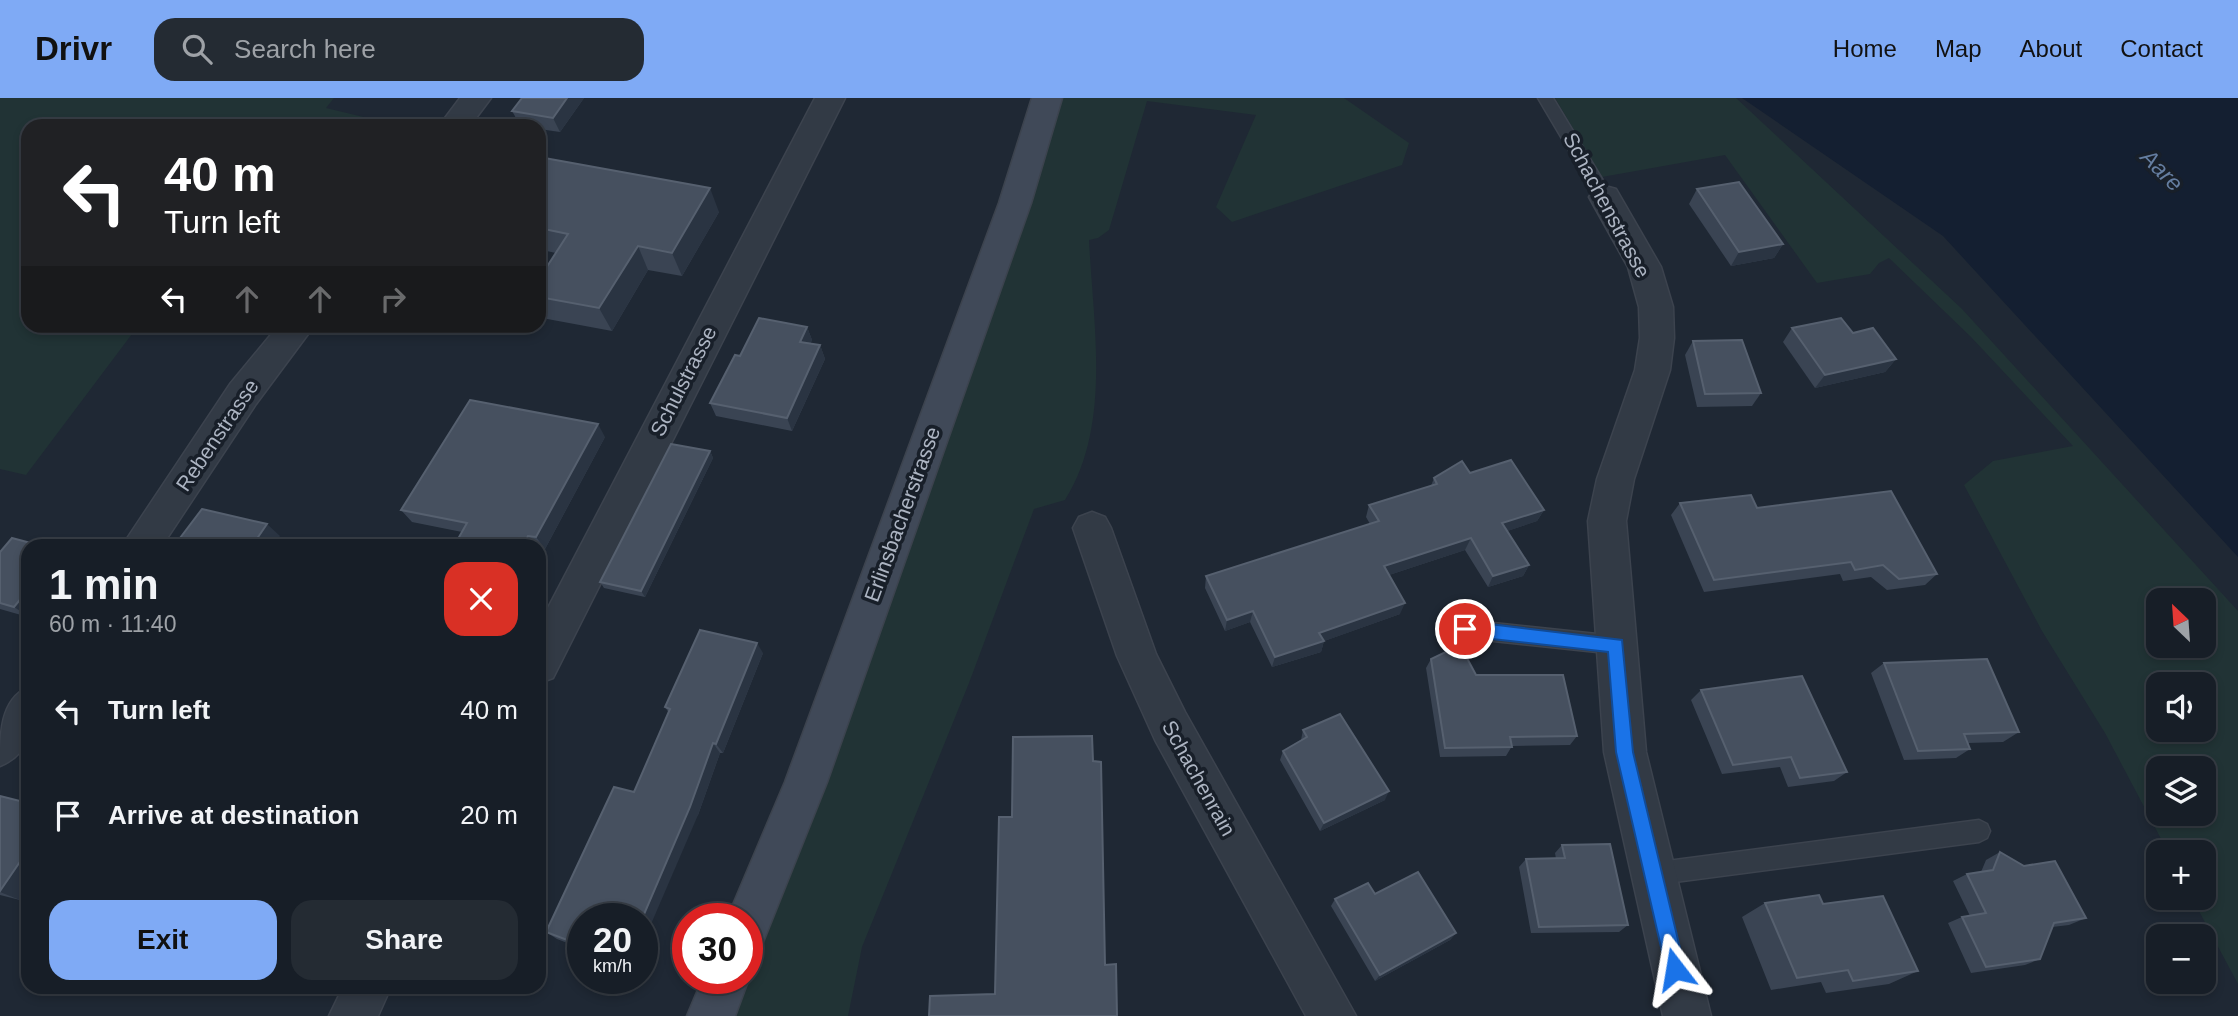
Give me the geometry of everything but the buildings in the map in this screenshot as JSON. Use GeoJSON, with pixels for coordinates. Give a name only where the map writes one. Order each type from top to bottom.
{"type":"FeatureCollection","features":[{"type":"Feature","properties":{"kind":"main road","name":"Erlinsbacherstrasse"},"geometry":{"type":"LineString","coordinates":[[756,903],[806,782],[1015,203],[1047,98]]}},
{"type":"Feature","properties":{"kind":"main road"},"geometry":{"type":"LineString","coordinates":[[711,1016],[720,994]]}},
{"type":"Feature","properties":{"kind":"street"},"geometry":{"type":"LineString","coordinates":[[460,119],[476,98]]}},
{"type":"Feature","properties":{"kind":"street","name":"Schulstrasse"},"geometry":{"type":"LineString","coordinates":[[546,651],[830,98]]}},
{"type":"Feature","properties":{"kind":"street","name":"Schachenstrasse"},"geometry":{"type":"LineString","coordinates":[[1605,197],[1636,251],[1653,293],[1656,323],[1653,367],[1647,394],[1610,493],[1607,521],[1625,752],[1687,1016]]}},
{"type":"Feature","properties":{"kind":"street","name":"Rebenstrasse"},"geometry":{"type":"LineString","coordinates":[[146,539],[243,394],[291,333]]}},
{"type":"Feature","properties":{"kind":"street","name":"Schachenrain"},"geometry":{"type":"LineString","coordinates":[[1092,528],[1138,656],[1170,726],[1332,1016]]}},
{"type":"Feature","properties":{"kind":"street"},"geometry":{"type":"LineString","coordinates":[[0,746],[21,716]]}},
{"type":"Feature","properties":{"kind":"street"},"geometry":{"type":"LineString","coordinates":[[353,1016],[364,994]]}},
{"type":"Feature","properties":{"kind":"lane","name":"Schachenstrasse"},"geometry":{"type":"LineString","coordinates":[[1545,98],[1566,128],[1605,197]]}},
{"type":"Feature","properties":{"kind":"lane"},"geometry":{"type":"LineString","coordinates":[[1465,629],[1616,645]]}},
{"type":"Feature","properties":{"kind":"lane"},"geometry":{"type":"LineString","coordinates":[[1652,874],[1979,831]]}},
{"type":"Feature","properties":{"kind":"shaded area"},"geometry":{"type":"Polygon","coordinates":[[[0,98],[334,98],[326,108],[372,119],[21,119],[21,333],[133,333],[26,475],[0,469],[0,98]]]}},
{"type":"Feature","properties":{"kind":"shaded area"},"geometry":{"type":"Polygon","coordinates":[[[1062,98],[1344,98],[1409,143],[1402,165],[1232,222],[1216,207],[1256,115],[1147,101],[1109,230],[1098,238],[1089,240],[1096,373],[1089,440],[1080,471],[1065,500],[1034,509],[969,683],[862,947],[848,1016],[735,1016],[744,994],[763,994],[763,945],[811,823],[1020,233],[1062,98]]]}},
{"type":"Feature","properties":{"kind":"shaded area"},"geometry":{"type":"Polygon","coordinates":[[[1555,98],[1736,98],[1962,309],[2238,611],[2238,984],[2216,943],[2216,924],[2206,924],[2198,910],[2216,910],[2216,840],[2162,840],[2154,826],[2216,826],[2216,756],[2146,756],[2146,810],[2105,733],[2042,631],[1964,485],[1993,461],[2073,446],[1971,337],[1889,258],[1879,263],[1870,274],[1817,283],[1725,155],[1602,177],[1555,98]]]}},
{"type":"Feature","properties":{"kind":"water","name":"Aare"},"geometry":{"type":"Polygon","coordinates":[[[1742,98],[2238,98],[2238,557],[1943,236],[1742,98]]]}},
{"type":"Feature","properties":{"kind":"route"},"geometry":{"type":"LineString","coordinates":[[1465,629],[1616,645],[1625,752],[1675,969]]}}]}
